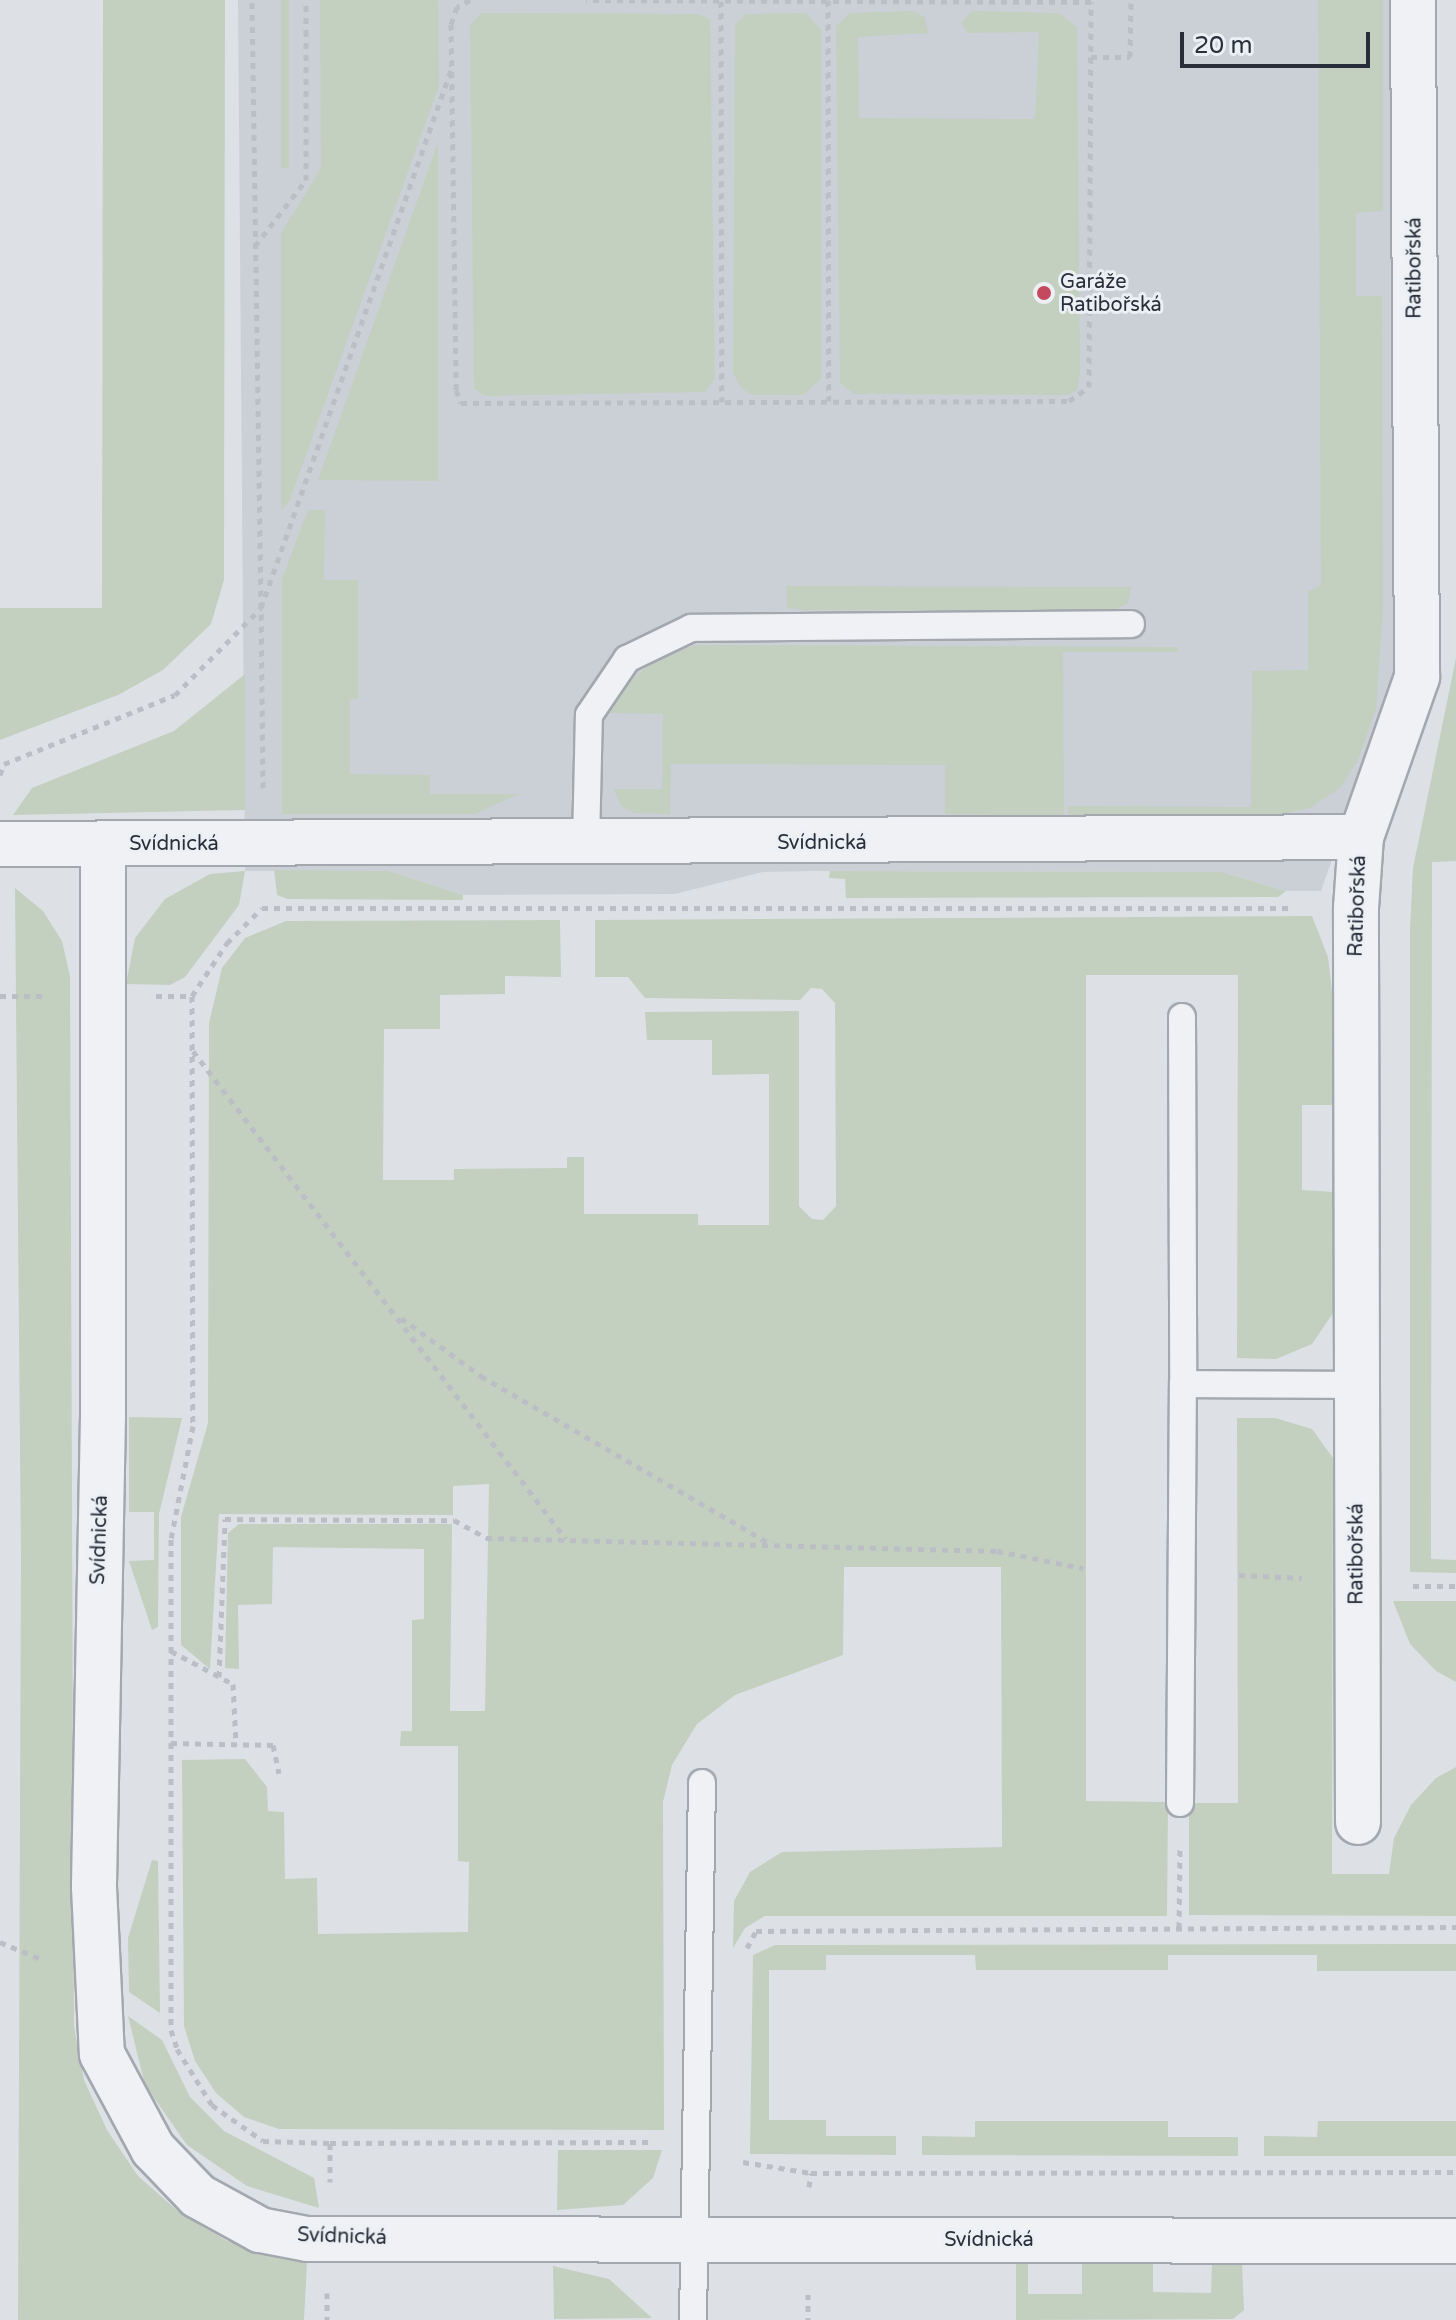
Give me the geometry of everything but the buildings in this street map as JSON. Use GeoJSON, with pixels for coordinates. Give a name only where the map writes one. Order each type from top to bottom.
{"type":"FeatureCollection","features":[{"type":"Feature","properties":{"kind":"street","name":"Ratibořská"},"geometry":{"type":"LineString","coordinates":[[1358,1822],[1361,837],[1417,677],[1413,0]]}},
{"type":"Feature","properties":{"kind":"street","name":"Svídnická"},"geometry":{"type":"LineString","coordinates":[[1361,837],[586,844],[103,843],[103,1416],[94,1887],[102,2054],[153,2149],[198,2196],[260,2230],[307,2239],[1456,2241]]}},
{"type":"Feature","properties":{"kind":"street"},"geometry":{"type":"LineString","coordinates":[[0,844],[103,843]]}},
{"type":"Feature","properties":{"kind":"lane"},"geometry":{"type":"LineString","coordinates":[[586,844],[589,715],[627,659],[691,628],[1131,624]]}},
{"type":"Feature","properties":{"kind":"lane"},"geometry":{"type":"LineString","coordinates":[[1180,1803],[1182,1017]]}},
{"type":"Feature","properties":{"kind":"lane"},"geometry":{"type":"LineString","coordinates":[[1183,1384],[1357,1385]]}},
{"type":"Feature","properties":{"kind":"lane"},"geometry":{"type":"LineString","coordinates":[[693,2320],[702,1783]]}},
{"type":"Feature","properties":{"kind":"path"},"geometry":{"type":"LineString","coordinates":[[252,0],[263,797]]}},
{"type":"Feature","properties":{"kind":"path"},"geometry":{"type":"LineString","coordinates":[[254,247],[306,180],[306,0]]}},
{"type":"Feature","properties":{"kind":"path"},"geometry":{"type":"LineString","coordinates":[[470,0],[457,7],[451,24],[456,390],[461,403],[1069,401],[1089,387],[1091,2],[586,0]]}},
{"type":"Feature","properties":{"kind":"path"},"geometry":{"type":"LineString","coordinates":[[828,0],[829,401]]}},
{"type":"Feature","properties":{"kind":"path"},"geometry":{"type":"LineString","coordinates":[[1091,57],[1130,57],[1131,0]]}},
{"type":"Feature","properties":{"kind":"path"},"geometry":{"type":"LineString","coordinates":[[721,1],[722,402]]}},
{"type":"Feature","properties":{"kind":"path"},"geometry":{"type":"LineString","coordinates":[[0,775],[4,764],[175,695],[261,608],[452,67]]}},
{"type":"Feature","properties":{"kind":"path"},"geometry":{"type":"LineString","coordinates":[[661,2142],[263,2141],[212,2105],[177,2049],[171,2030],[171,1539],[193,1426],[192,996],[227,943],[262,908],[1294,908]]}},
{"type":"Feature","properties":{"kind":"path"},"geometry":{"type":"LineString","coordinates":[[0,996],[54,996]]}},
{"type":"Feature","properties":{"kind":"path"},"geometry":{"type":"LineString","coordinates":[[144,996],[192,996]]}},
{"type":"Feature","properties":{"kind":"path"},"geometry":{"type":"LineString","coordinates":[[192,1050],[567,1539]]}},
{"type":"Feature","properties":{"kind":"path"},"geometry":{"type":"LineString","coordinates":[[394,1313],[481,1376],[772,1545]]}},
{"type":"Feature","properties":{"kind":"path"},"geometry":{"type":"LineString","coordinates":[[219,1677],[225,1519],[454,1520],[486,1538],[997,1551],[1083,1568]]}},
{"type":"Feature","properties":{"kind":"path"},"geometry":{"type":"LineString","coordinates":[[1239,1575],[1315,1579]]}},
{"type":"Feature","properties":{"kind":"path"},"geometry":{"type":"LineString","coordinates":[[1400,1586],[1456,1586]]}},
{"type":"Feature","properties":{"kind":"path"},"geometry":{"type":"LineString","coordinates":[[171,1651],[233,1684],[236,1744]]}},
{"type":"Feature","properties":{"kind":"path"},"geometry":{"type":"LineString","coordinates":[[171,1743],[273,1745],[279,1773]]}},
{"type":"Feature","properties":{"kind":"path"},"geometry":{"type":"LineString","coordinates":[[1179,1928],[1180,1803]]}},
{"type":"Feature","properties":{"kind":"path"},"geometry":{"type":"LineString","coordinates":[[742,1958],[756,1931],[1456,1927]]}},
{"type":"Feature","properties":{"kind":"path"},"geometry":{"type":"LineString","coordinates":[[329,2191],[330,2143]]}},
{"type":"Feature","properties":{"kind":"path"},"geometry":{"type":"LineString","coordinates":[[740,2146],[740,2161],[811,2173],[1456,2172]]}},
{"type":"Feature","properties":{"kind":"path"},"geometry":{"type":"LineString","coordinates":[[808,2204],[811,2173]]}},
{"type":"Feature","properties":{"kind":"shaded area"},"geometry":{"type":"Polygon","coordinates":[[[238,0],[1395,0],[1396,676],[1321,891],[1286,891],[1222,872],[814,871],[763,872],[675,894],[463,895],[389,871],[245,871],[238,0]]]}},
{"type":"Feature","properties":{"kind":"green space"},"geometry":{"type":"Polygon","coordinates":[[[103,0],[225,0],[224,580],[211,624],[163,670],[118,695],[0,740],[0,608],[102,608],[103,0]]]}},
{"type":"Feature","properties":{"kind":"green space"},"geometry":{"type":"Polygon","coordinates":[[[281,0],[289,0],[289,168],[281,168],[281,0]]]}},
{"type":"Feature","properties":{"kind":"green space"},"geometry":{"type":"Polygon","coordinates":[[[320,0],[438,0],[439,86],[289,502],[281,510],[281,233],[321,168],[320,0]]]}},
{"type":"Feature","properties":{"kind":"green space"},"geometry":{"type":"Polygon","coordinates":[[[1318,0],[1383,0],[1383,211],[1356,213],[1356,296],[1382,296],[1383,608],[1376,709],[1358,760],[1341,787],[1310,808],[1282,814],[1068,815],[1068,806],[1251,807],[1252,671],[1308,670],[1308,592],[1321,585],[1318,0]]]}},
{"type":"Feature","properties":{"kind":"green space"},"geometry":{"type":"Polygon","coordinates":[[[913,11],[925,17],[928,33],[858,37],[859,118],[1035,119],[1039,32],[968,33],[961,23],[972,11],[1058,13],[1077,27],[1080,373],[1077,390],[1068,395],[854,394],[840,383],[836,26],[850,13],[913,11]]]}},
{"type":"Feature","properties":{"kind":"green space"},"geometry":{"type":"Polygon","coordinates":[[[481,13],[698,14],[710,19],[715,378],[705,392],[486,396],[474,389],[470,25],[481,13]]]}},
{"type":"Feature","properties":{"kind":"green space"},"geometry":{"type":"Polygon","coordinates":[[[806,13],[821,30],[821,379],[803,395],[752,395],[741,388],[733,373],[735,25],[746,14],[806,13]]]}},
{"type":"Feature","properties":{"kind":"green space"},"geometry":{"type":"Polygon","coordinates":[[[438,142],[438,481],[318,480],[438,142]]]}},
{"type":"Feature","properties":{"kind":"green space"},"geometry":{"type":"Polygon","coordinates":[[[308,510],[325,510],[324,580],[358,580],[358,699],[350,699],[350,774],[430,775],[430,794],[519,794],[475,814],[282,814],[282,579],[308,510]]]}},
{"type":"Feature","properties":{"kind":"green space"},"geometry":{"type":"Polygon","coordinates":[[[786,586],[1131,587],[1128,603],[1113,611],[804,610],[787,608],[786,586]]]}},
{"type":"Feature","properties":{"kind":"green space"},"geometry":{"type":"Polygon","coordinates":[[[696,645],[1178,647],[1178,652],[1063,652],[1064,816],[945,814],[945,765],[671,764],[670,814],[634,813],[621,806],[614,789],[662,789],[663,714],[610,713],[611,707],[619,691],[658,657],[696,645]]]}},
{"type":"Feature","properties":{"kind":"green space"},"geometry":{"type":"Polygon","coordinates":[[[1456,658],[1456,861],[1432,862],[1431,1559],[1456,1560],[1456,1573],[1410,1572],[1410,929],[1413,868],[1456,658]]]}},
{"type":"Feature","properties":{"kind":"green space"},"geometry":{"type":"Polygon","coordinates":[[[245,674],[245,810],[13,815],[32,788],[174,731],[245,674]]]}},
{"type":"Feature","properties":{"kind":"green space"},"geometry":{"type":"Polygon","coordinates":[[[274,870],[389,871],[463,895],[463,900],[288,899],[277,895],[274,870]]]}},
{"type":"Feature","properties":{"kind":"green space"},"geometry":{"type":"Polygon","coordinates":[[[245,871],[239,905],[185,977],[170,985],[126,984],[135,938],[165,899],[210,874],[245,871]]]}},
{"type":"Feature","properties":{"kind":"green space"},"geometry":{"type":"Polygon","coordinates":[[[830,871],[1222,872],[1286,891],[1278,897],[846,898],[845,879],[829,878],[830,871]]]}},
{"type":"Feature","properties":{"kind":"green space"},"geometry":{"type":"Polygon","coordinates":[[[15,888],[43,911],[62,941],[70,976],[74,2026],[84,2080],[107,2130],[138,2176],[180,2213],[227,2241],[307,2262],[304,2320],[18,2320],[21,1559],[15,888]]]}},
{"type":"Feature","properties":{"kind":"green space"},"geometry":{"type":"Polygon","coordinates":[[[1312,916],[1328,957],[1333,1000],[1332,1105],[1302,1105],[1302,1190],[1333,1192],[1333,1313],[1312,1344],[1276,1359],[1237,1358],[1238,975],[1086,975],[1086,1801],[1168,1802],[1167,1916],[765,1916],[745,1928],[733,1948],[734,1901],[750,1872],[782,1852],[1002,1847],[1001,1567],[844,1567],[843,1655],[735,1695],[697,1724],[672,1765],[663,1802],[664,2130],[279,2129],[244,2117],[216,2093],[195,2061],[184,2026],[182,1760],[245,1759],[267,1787],[268,1811],[284,1812],[285,1879],[317,1878],[318,1934],[468,1932],[469,1862],[458,1861],[458,1746],[400,1746],[401,1731],[412,1731],[412,1620],[424,1619],[424,1549],[273,1547],[272,1604],[238,1605],[239,1669],[225,1668],[228,1533],[239,1524],[452,1524],[450,1711],[485,1711],[489,1484],[453,1486],[453,1515],[219,1514],[210,1669],[181,1645],[181,1517],[208,1423],[209,1023],[222,968],[245,938],[286,921],[560,920],[561,977],[505,976],[505,994],[440,995],[440,1029],[384,1029],[383,1180],[454,1180],[454,1169],[567,1168],[567,1157],[584,1157],[584,1214],[698,1214],[698,1225],[769,1225],[769,1074],[712,1075],[712,1040],[647,1040],[645,1012],[799,1011],[799,1206],[812,1219],[823,1220],[836,1206],[835,1003],[822,989],[811,988],[800,1000],[645,998],[628,977],[595,977],[595,920],[1312,916]]]}},
{"type":"Feature","properties":{"kind":"green space"},"geometry":{"type":"Polygon","coordinates":[[[129,1417],[182,1418],[159,1514],[158,1627],[152,1630],[129,1561],[154,1560],[154,1512],[129,1512],[129,1417]]]}},
{"type":"Feature","properties":{"kind":"green space"},"geometry":{"type":"Polygon","coordinates":[[[1237,1418],[1275,1418],[1312,1429],[1333,1458],[1332,1874],[1389,1874],[1394,1838],[1411,1805],[1436,1778],[1456,1767],[1456,1916],[1189,1915],[1189,1803],[1238,1803],[1237,1418]]]}},
{"type":"Feature","properties":{"kind":"green space"},"geometry":{"type":"Polygon","coordinates":[[[1393,1601],[1456,1601],[1456,1682],[1436,1671],[1410,1644],[1393,1601]]]}},
{"type":"Feature","properties":{"kind":"green space"},"geometry":{"type":"Polygon","coordinates":[[[152,1860],[158,1861],[160,2013],[129,1992],[128,1938],[152,1860]]]}},
{"type":"Feature","properties":{"kind":"green space"},"geometry":{"type":"Polygon","coordinates":[[[1456,1944],[1456,1971],[1317,1971],[1317,1955],[1168,1955],[1168,1970],[976,1970],[975,1955],[826,1955],[826,1970],[769,1970],[769,2120],[826,2120],[826,2136],[896,2136],[896,2155],[750,2154],[753,1955],[775,1945],[1456,1944]]]}},
{"type":"Feature","properties":{"kind":"green space"},"geometry":{"type":"Polygon","coordinates":[[[128,2016],[162,2040],[190,2097],[224,2131],[314,2178],[319,2208],[247,2186],[187,2145],[145,2085],[128,2016]]]}},
{"type":"Feature","properties":{"kind":"green space"},"geometry":{"type":"Polygon","coordinates":[[[975,2121],[1168,2121],[1168,2137],[1238,2137],[1238,2156],[922,2155],[922,2136],[975,2137],[975,2121]]]}},
{"type":"Feature","properties":{"kind":"green space"},"geometry":{"type":"Polygon","coordinates":[[[1318,2121],[1456,2121],[1456,2156],[1264,2156],[1264,2136],[1317,2137],[1318,2121]]]}},
{"type":"Feature","properties":{"kind":"green space"},"geometry":{"type":"Polygon","coordinates":[[[558,2150],[662,2150],[653,2178],[623,2205],[557,2210],[558,2150]]]}},
{"type":"Feature","properties":{"kind":"green space"},"geometry":{"type":"Polygon","coordinates":[[[1016,2263],[1028,2263],[1028,2294],[1082,2294],[1082,2263],[1153,2264],[1153,2292],[1211,2293],[1212,2263],[1242,2263],[1244,2310],[1233,2319],[1016,2320],[1016,2263]]]}},
{"type":"Feature","properties":{"kind":"green space"},"geometry":{"type":"Polygon","coordinates":[[[553,2266],[609,2279],[652,2318],[554,2319],[553,2266]]]}},
{"type":"Feature","properties":{"kind":"place","name":"Garáže Ratibořská"},"geometry":{"type":"Point","coordinates":[1044,293]}}]}
